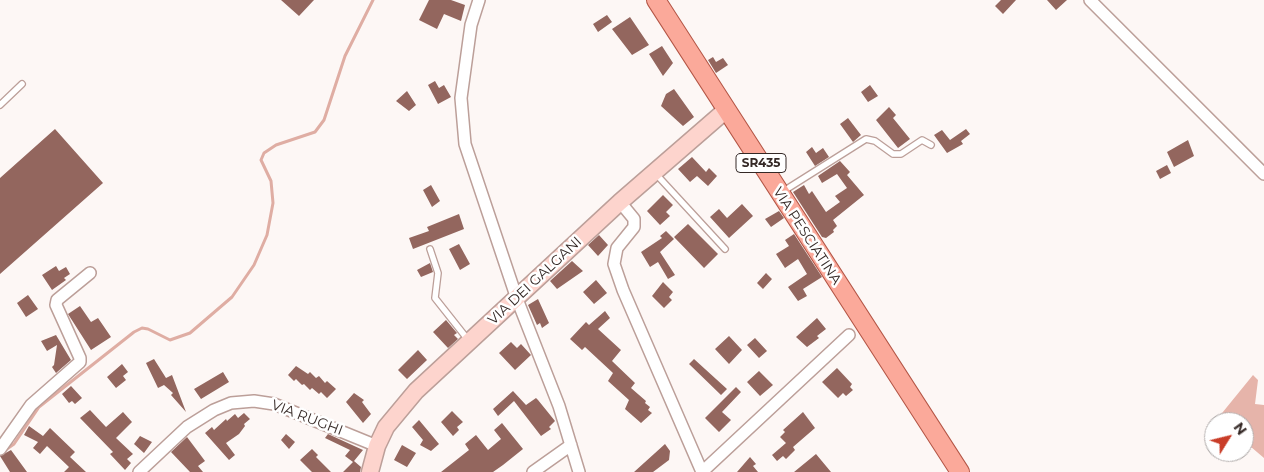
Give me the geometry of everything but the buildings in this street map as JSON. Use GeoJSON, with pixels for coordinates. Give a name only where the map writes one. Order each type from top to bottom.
{"type":"FeatureCollection","features":[{"type":"Feature","properties":{"kind":"main road","name":"VIA PESCIATINA"},"geometry":{"type":"LineString","coordinates":[[656,0],[960,472]]}},
{"type":"Feature","properties":{"kind":"street"},"geometry":{"type":"LineString","coordinates":[[479,0],[471,25],[461,98],[465,144],[517,299],[559,406],[579,472]]}},
{"type":"Feature","properties":{"kind":"street"},"geometry":{"type":"LineString","coordinates":[[1090,0],[1264,174]]}},
{"type":"Feature","properties":{"kind":"street","name":"VIA DEI GALGANI"},"geometry":{"type":"LineString","coordinates":[[370,472],[377,446],[386,427],[398,409],[620,202],[726,110]]}},
{"type":"Feature","properties":{"kind":"street"},"geometry":{"type":"LineString","coordinates":[[620,202],[634,220],[634,227],[617,248],[614,264],[623,290],[702,472],[849,335]]}},
{"type":"Feature","properties":{"kind":"street"},"geometry":{"type":"LineString","coordinates":[[0,449],[31,405],[80,362],[80,358],[56,305],[57,300],[90,273]]}},
{"type":"Feature","properties":{"kind":"street","name":"VIA RUGHI"},"geometry":{"type":"LineString","coordinates":[[139,472],[187,427],[214,410],[231,403],[254,401],[274,404],[377,446]]}},
{"type":"Feature","properties":{"kind":"street"},"geometry":{"type":"LineString","coordinates":[[533,472],[570,445]]}},
{"type":"Feature","properties":{"kind":"lane"},"geometry":{"type":"LineString","coordinates":[[0,105],[22,84]]}},
{"type":"Feature","properties":{"kind":"lane"},"geometry":{"type":"LineString","coordinates":[[780,193],[866,140],[875,141],[893,154],[901,154],[922,140],[931,145]]}},
{"type":"Feature","properties":{"kind":"lane"},"geometry":{"type":"LineString","coordinates":[[654,172],[725,249]]}},
{"type":"Feature","properties":{"kind":"lane"},"geometry":{"type":"LineString","coordinates":[[430,249],[438,273],[435,298],[471,342]]}},
{"type":"Feature","properties":{"kind":"shaded area"},"geometry":{"type":"Polygon","coordinates":[[[1253,375],[1258,380],[1255,404],[1264,405],[1264,458],[1254,450],[1254,412],[1223,412],[1253,375]]]}},
{"type":"Feature","properties":{"kind":"waterway"},"geometry":{"type":"LineString","coordinates":[[4,451],[14,444],[39,407],[134,332],[142,328],[148,329],[170,340],[190,333],[232,297],[254,265],[267,235],[273,203],[271,181],[261,160],[264,153],[276,145],[315,132],[324,120],[345,56],[373,0]]}}]}
